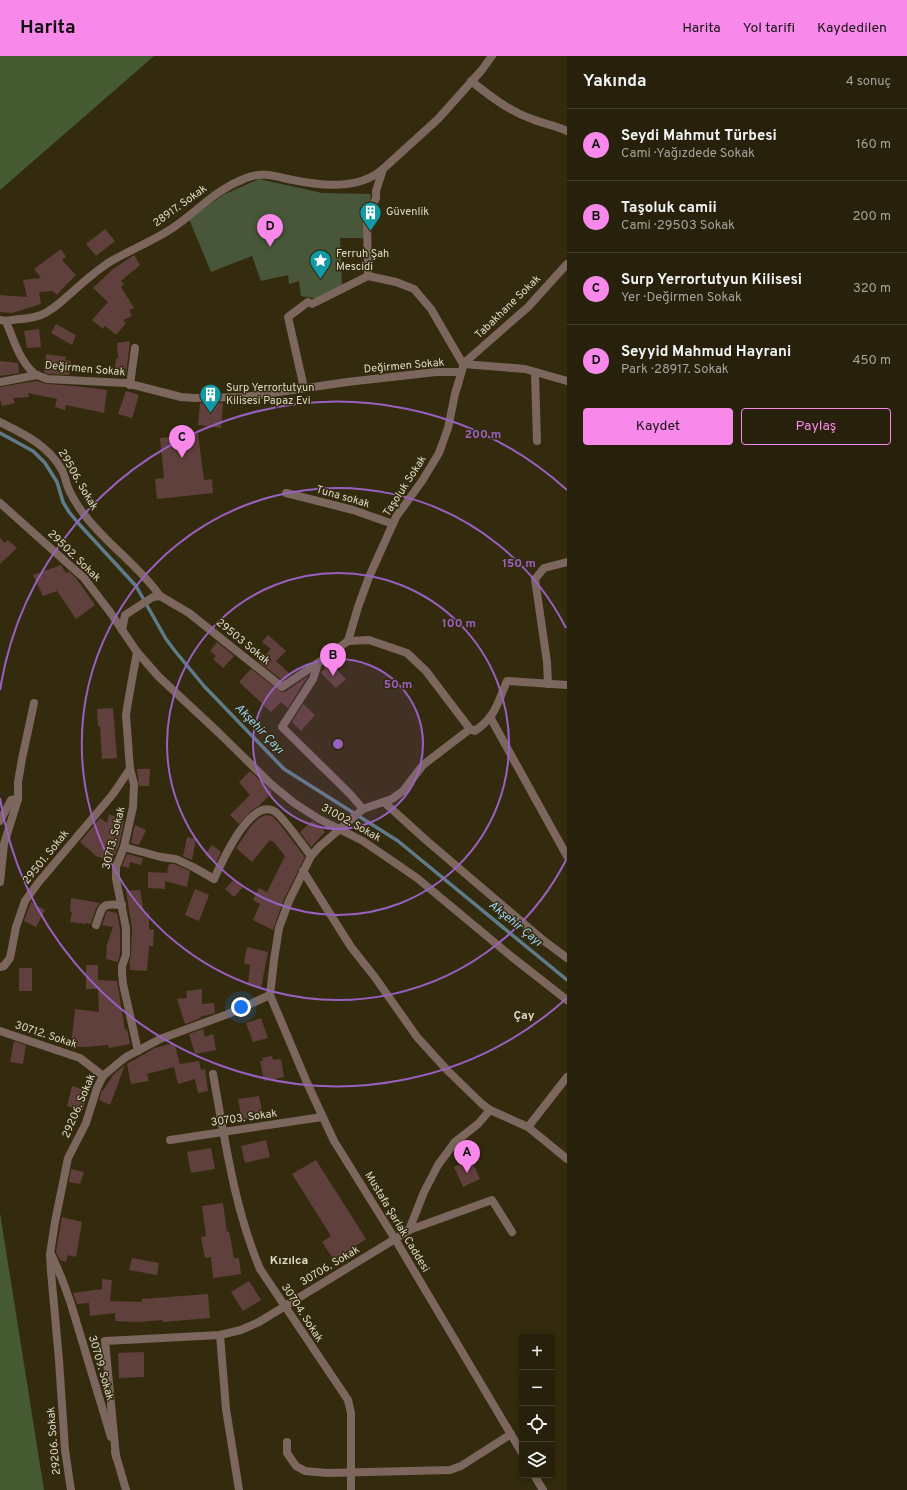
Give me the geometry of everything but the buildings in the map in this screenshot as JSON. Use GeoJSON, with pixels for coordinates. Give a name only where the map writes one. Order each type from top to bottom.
{"type":"FeatureCollection","features":[{"type":"Feature","properties":{"kind":"street"},"geometry":{"type":"LineString","coordinates":[[368,276],[367,220],[376,198],[376,191],[383,170],[438,119],[481,71],[492,56]]}},
{"type":"Feature","properties":{"kind":"street"},"geometry":{"type":"LineString","coordinates":[[471,81],[509,109],[532,120],[556,126],[567,131]]}},
{"type":"Feature","properties":{"kind":"street","name":"28917. Sokak"},"geometry":{"type":"LineString","coordinates":[[3,321],[41,316],[58,305],[89,277],[109,263],[174,227],[217,192],[255,174],[264,174],[295,181],[332,186],[356,182],[383,170]]}},
{"type":"Feature","properties":{"kind":"street","name":"Tabakhane Sokak"},"geometry":{"type":"LineString","coordinates":[[462,368],[528,307],[567,264]]}},
{"type":"Feature","properties":{"kind":"street"},"geometry":{"type":"LineString","coordinates":[[304,388],[288,317],[308,302],[312,304],[368,276],[396,282],[414,289],[431,309],[462,368]]}},
{"type":"Feature","properties":{"kind":"street","name":"Değirmen Sokak"},"geometry":{"type":"LineString","coordinates":[[3,321],[27,367],[37,375],[47,379],[114,382],[181,397],[245,397],[462,368],[525,369],[567,381]]}},
{"type":"Feature","properties":{"kind":"street"},"geometry":{"type":"LineString","coordinates":[[130,385],[135,348]]}},
{"type":"Feature","properties":{"kind":"street","name":"Taşoluk Sokak"},"geometry":{"type":"LineString","coordinates":[[348,641],[358,607],[396,517],[422,482],[439,453],[448,428],[462,368]]}},
{"type":"Feature","properties":{"kind":"street"},"geometry":{"type":"LineString","coordinates":[[535,372],[537,441]]}},
{"type":"Feature","properties":{"kind":"street"},"geometry":{"type":"LineString","coordinates":[[0,382],[37,375]]}},
{"type":"Feature","properties":{"kind":"street","name":"29506. Sokak"},"geometry":{"type":"LineString","coordinates":[[0,422],[39,442],[47,450],[62,471],[78,507],[87,519],[138,571],[157,596]]}},
{"type":"Feature","properties":{"kind":"street","name":"Tuna sokak"},"geometry":{"type":"LineString","coordinates":[[286,493],[353,510],[393,524]]}},
{"type":"Feature","properties":{"kind":"street","name":"29502. Sokak"},"geometry":{"type":"LineString","coordinates":[[0,502],[84,578],[137,652]]}},
{"type":"Feature","properties":{"kind":"street"},"geometry":{"type":"LineString","coordinates":[[548,684],[548,662],[535,579],[544,568],[567,562]]}},
{"type":"Feature","properties":{"kind":"street"},"geometry":{"type":"LineString","coordinates":[[122,630],[125,615],[157,596]]}},
{"type":"Feature","properties":{"kind":"street","name":"29503 Sokak"},"geometry":{"type":"LineString","coordinates":[[157,596],[190,613],[282,687],[318,663]]}},
{"type":"Feature","properties":{"kind":"street"},"geometry":{"type":"LineString","coordinates":[[363,809],[350,794],[282,727],[313,679],[318,663],[348,641],[369,640],[407,653],[426,671],[470,729],[475,731],[486,723],[494,712],[507,681],[567,685]]}},
{"type":"Feature","properties":{"kind":"street","name":"30713. Sokak"},"geometry":{"type":"LineString","coordinates":[[137,652],[126,715],[130,769],[134,784],[133,807],[124,847],[116,867],[116,879],[122,905],[127,943],[122,972],[138,1051]]}},
{"type":"Feature","properties":{"kind":"street","name":"31002. Sokak"},"geometry":{"type":"LineString","coordinates":[[137,652],[159,677],[271,784],[294,803],[319,819],[363,841],[418,878],[518,962],[567,1000]]}},
{"type":"Feature","properties":{"kind":"street"},"geometry":{"type":"LineString","coordinates":[[0,882],[4,844],[18,799],[18,782],[34,703]]}},
{"type":"Feature","properties":{"kind":"street"},"geometry":{"type":"LineString","coordinates":[[490,717],[567,856]]}},
{"type":"Feature","properties":{"kind":"street"},"geometry":{"type":"LineString","coordinates":[[270,995],[276,941],[279,928],[289,901],[311,856],[319,847],[363,809],[392,799],[403,791],[423,765],[470,729]]}},
{"type":"Feature","properties":{"kind":"street","name":"29501. Sokak"},"geometry":{"type":"LineString","coordinates":[[0,967],[4,966],[10,958],[16,927],[25,901],[52,866],[113,794],[130,769]]}},
{"type":"Feature","properties":{"kind":"street"},"geometry":{"type":"LineString","coordinates":[[0,821],[11,800],[18,799]]}},
{"type":"Feature","properties":{"kind":"street"},"geometry":{"type":"LineString","coordinates":[[384,802],[427,841],[567,958]]}},
{"type":"Feature","properties":{"kind":"street"},"geometry":{"type":"LineString","coordinates":[[124,847],[161,857],[176,859],[214,879],[232,844],[243,827],[255,815],[264,809],[269,809],[278,813],[311,856]]}},
{"type":"Feature","properties":{"kind":"street"},"geometry":{"type":"LineString","coordinates":[[303,871],[351,947],[374,976],[417,1037],[447,1070],[490,1110],[528,1127],[567,1159]]}},
{"type":"Feature","properties":{"kind":"street"},"geometry":{"type":"LineString","coordinates":[[96,925],[102,909],[105,906],[108,904],[122,905]]}},
{"type":"Feature","properties":{"kind":"street","name":"29206. Sokak"},"geometry":{"type":"LineString","coordinates":[[71,1490],[65,1450],[50,1254],[65,1168],[72,1148],[86,1123],[97,1088],[103,1076],[126,1058],[160,1040],[228,1014],[270,995]]}},
{"type":"Feature","properties":{"kind":"street","name":"Mustafa Şarlak Caddesi"},"geometry":{"type":"LineString","coordinates":[[270,995],[322,1117],[334,1141],[519,1448]]}},
{"type":"Feature","properties":{"kind":"street","name":"30712. Sokak"},"geometry":{"type":"LineString","coordinates":[[0,1031],[80,1058],[103,1076]]}},
{"type":"Feature","properties":{"kind":"street","name":"30704. Sokak"},"geometry":{"type":"LineString","coordinates":[[213,1074],[232,1177],[250,1245],[260,1269],[348,1400],[351,1413],[351,1490]]}},
{"type":"Feature","properties":{"kind":"street"},"geometry":{"type":"LineString","coordinates":[[528,1127],[567,1077]]}},
{"type":"Feature","properties":{"kind":"street"},"geometry":{"type":"LineString","coordinates":[[409,1230],[424,1192],[438,1165],[455,1142],[478,1124],[490,1110]]}},
{"type":"Feature","properties":{"kind":"street","name":"30703. Sokak"},"geometry":{"type":"LineString","coordinates":[[170,1140],[322,1117]]}},
{"type":"Feature","properties":{"kind":"street","name":"30706. Sokak"},"geometry":{"type":"LineString","coordinates":[[116,1457],[105,1341],[220,1336],[241,1330],[259,1322],[286,1306],[409,1230],[492,1200],[512,1232]]}},
{"type":"Feature","properties":{"kind":"street","name":"30709. Sokak"},"geometry":{"type":"LineString","coordinates":[[50,1254],[62,1279],[71,1304],[126,1490]]}},
{"type":"Feature","properties":{"kind":"street"},"geometry":{"type":"LineString","coordinates":[[220,1336],[226,1409],[239,1490]]}},
{"type":"Feature","properties":{"kind":"street"},"geometry":{"type":"LineString","coordinates":[[287,1442],[287,1454],[296,1466],[305,1471],[328,1473],[450,1470],[461,1466],[511,1434]]}},
{"type":"Feature","properties":{"kind":"street"},"geometry":{"type":"LineString","coordinates":[[536,1478],[543,1490]]}},
{"type":"Feature","properties":{"kind":"green space"},"geometry":{"type":"Polygon","coordinates":[[[0,56],[154,56],[0,190],[0,56]]]}},
{"type":"Feature","properties":{"kind":"green space"},"geometry":{"type":"Polygon","coordinates":[[[259,179],[322,193],[371,194],[366,238],[340,238],[342,288],[319,299],[301,296],[299,281],[289,284],[288,275],[261,281],[252,256],[211,272],[189,219],[223,195],[259,179]]]}},
{"type":"Feature","properties":{"kind":"green space"},"geometry":{"type":"Polygon","coordinates":[[[0,1213],[44,1490],[0,1490],[0,1213]]]}},
{"type":"Feature","properties":{"kind":"waterway","name":"Akşehir Çayı"},"geometry":{"type":"LineString","coordinates":[[0,433],[33,451],[45,463],[57,482],[63,502],[69,512],[136,586],[166,639],[175,651],[204,686],[284,769],[398,841],[567,980]]}},
{"type":"Feature","properties":{"kind":"place","name":"Güvenlik"},"geometry":{"type":"Point","coordinates":[370,232]}},
{"type":"Feature","properties":{"kind":"place","name":"Seyyid Mahmud Hayrani"},"geometry":{"type":"Point","coordinates":[270,247]}},
{"type":"Feature","properties":{"kind":"place","name":"Ferruh Şah Mescidi"},"geometry":{"type":"Point","coordinates":[321,280]}},
{"type":"Feature","properties":{"kind":"place","name":"Surp Yerrortutyun Kilisesi Papaz Evi"},"geometry":{"type":"Point","coordinates":[211,414]}},
{"type":"Feature","properties":{"kind":"place","name":"Surp Yerrortutyun Kilisesi"},"geometry":{"type":"Point","coordinates":[182,458]}},
{"type":"Feature","properties":{"kind":"place","name":"Taşoluk camii"},"geometry":{"type":"Point","coordinates":[333,676]}},
{"type":"Feature","properties":{"kind":"place","name":"Seydi Mahmut Türbesi"},"geometry":{"type":"Point","coordinates":[467,1173]}},
{"type":"Feature","properties":{"kind":"district","name":"Çay"},"geometry":{"type":"Point","coordinates":[524,1016]}},
{"type":"Feature","properties":{"kind":"district","name":"Kızılca"},"geometry":{"type":"Point","coordinates":[289,1261]}}]}
